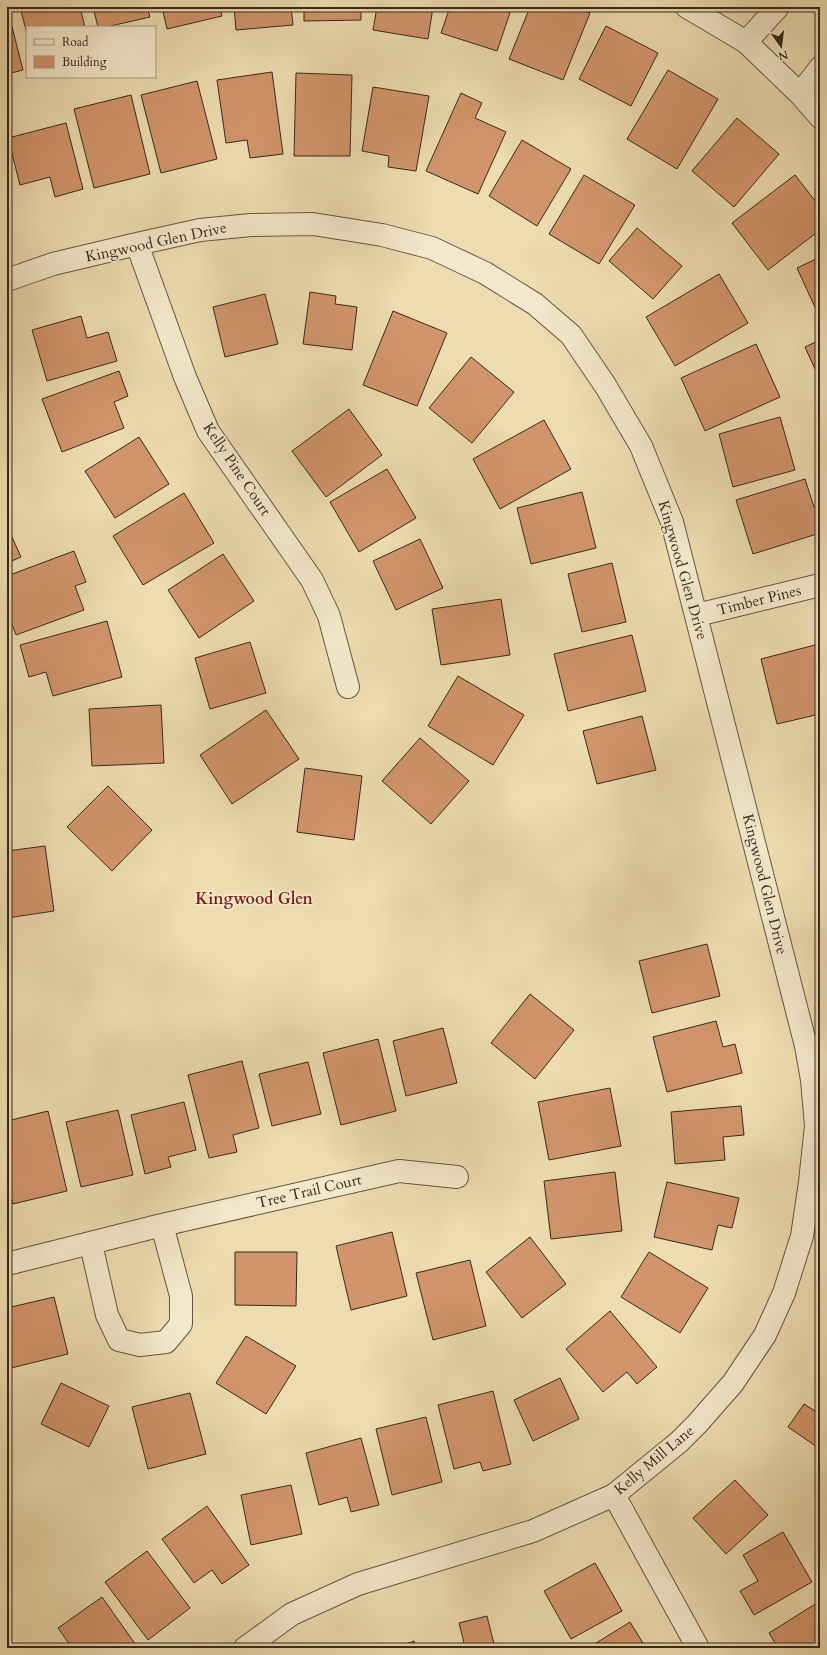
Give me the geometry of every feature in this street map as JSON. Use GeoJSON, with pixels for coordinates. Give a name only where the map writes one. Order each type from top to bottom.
{"type":"FeatureCollection","features":[{"type":"Feature","properties":{"kind":"street"},"geometry":{"type":"LineString","coordinates":[[686,7],[746,42],[800,94],[820,117]]}},
{"type":"Feature","properties":{"kind":"street"},"geometry":{"type":"LineString","coordinates":[[746,42],[778,7]]}},
{"type":"Feature","properties":{"kind":"street"},"geometry":{"type":"LineString","coordinates":[[800,94],[820,68]]}},
{"type":"Feature","properties":{"kind":"street","name":"Kingwood Glen Drive"},"geometry":{"type":"LineString","coordinates":[[7,280],[53,264],[200,230],[244,226],[321,225],[382,235],[432,248],[485,273],[536,304],[571,335],[605,385],[641,446],[672,522],[697,615],[802,1031],[816,1079]]}},
{"type":"Feature","properties":{"kind":"street","name":"Kelly Pine Court"},"geometry":{"type":"LineString","coordinates":[[137,244],[185,377],[208,431],[312,580],[329,616],[348,687]]}},
{"type":"Feature","properties":{"kind":"street","name":"Timber Pines"},"geometry":{"type":"LineString","coordinates":[[697,615],[820,585]]}},
{"type":"Feature","properties":{"kind":"street","name":"Kelly Mill Lane"},"geometry":{"type":"LineString","coordinates":[[245,1648],[292,1614],[358,1584],[533,1531],[614,1495],[678,1442],[697,1424],[733,1383],[765,1335],[784,1292],[802,1236],[816,1126],[816,1079]]}},
{"type":"Feature","properties":{"kind":"street","name":"Tree Trail Court"},"geometry":{"type":"LineString","coordinates":[[7,1264],[162,1225],[399,1171],[457,1177]]}},
{"type":"Feature","properties":{"kind":"street"},"geometry":{"type":"LineString","coordinates":[[91,1244],[108,1315],[119,1340],[140,1345],[166,1342],[181,1324],[181,1296],[162,1225]]}},
{"type":"Feature","properties":{"kind":"street"},"geometry":{"type":"LineString","coordinates":[[614,1495],[698,1648]]}},
{"type":"Feature","properties":{"kind":"building"},"geometry":{"type":"Polygon","coordinates":[[[7,7],[23,70],[7,74],[7,7]]]}},
{"type":"Feature","properties":{"kind":"building"},"geometry":{"type":"Polygon","coordinates":[[[20,7],[80,7],[85,26],[26,26],[26,30],[20,7]]]}},
{"type":"Feature","properties":{"kind":"building"},"geometry":{"type":"Polygon","coordinates":[[[93,7],[147,7],[150,17],[110,26],[98,26],[93,7]]]}},
{"type":"Feature","properties":{"kind":"building"},"geometry":{"type":"Polygon","coordinates":[[[162,7],[220,7],[222,16],[167,29],[162,7]]]}},
{"type":"Feature","properties":{"kind":"building"},"geometry":{"type":"Polygon","coordinates":[[[234,7],[291,7],[293,25],[236,30],[234,7]]]}},
{"type":"Feature","properties":{"kind":"building"},"geometry":{"type":"Polygon","coordinates":[[[304,7],[361,7],[361,20],[304,21],[304,7]]]}},
{"type":"Feature","properties":{"kind":"building"},"geometry":{"type":"Polygon","coordinates":[[[377,7],[433,7],[428,39],[373,30],[377,7]]]}},
{"type":"Feature","properties":{"kind":"building"},"geometry":{"type":"Polygon","coordinates":[[[450,7],[512,7],[497,51],[441,33],[450,7]]]}},
{"type":"Feature","properties":{"kind":"building"},"geometry":{"type":"Polygon","coordinates":[[[530,7],[574,7],[590,13],[563,80],[509,59],[530,7]]]}},
{"type":"Feature","properties":{"kind":"building"},"geometry":{"type":"Polygon","coordinates":[[[606,26],[658,53],[631,106],[579,79],[606,26]]]}},
{"type":"Feature","properties":{"kind":"building"},"geometry":{"type":"Polygon","coordinates":[[[668,70],[718,99],[677,169],[627,139],[668,70]]]}},
{"type":"Feature","properties":{"kind":"building"},"geometry":{"type":"Polygon","coordinates":[[[272,72],[283,154],[250,158],[247,140],[226,143],[217,80],[272,72]]]}},
{"type":"Feature","properties":{"kind":"building"},"geometry":{"type":"Polygon","coordinates":[[[296,73],[352,75],[350,156],[294,156],[296,73]]]}},
{"type":"Feature","properties":{"kind":"building"},"geometry":{"type":"Polygon","coordinates":[[[197,81],[217,159],[161,173],[141,95],[197,81]]]}},
{"type":"Feature","properties":{"kind":"building"},"geometry":{"type":"Polygon","coordinates":[[[373,87],[429,96],[416,171],[388,167],[389,156],[362,151],[373,87]]]}},
{"type":"Feature","properties":{"kind":"building"},"geometry":{"type":"Polygon","coordinates":[[[461,93],[482,103],[475,118],[506,132],[478,194],[426,171],[461,93]]]}},
{"type":"Feature","properties":{"kind":"building"},"geometry":{"type":"Polygon","coordinates":[[[131,95],[150,174],[94,188],[74,109],[131,95]]]}},
{"type":"Feature","properties":{"kind":"building"},"geometry":{"type":"Polygon","coordinates":[[[737,118],[779,154],[734,207],[692,171],[737,118]]]}},
{"type":"Feature","properties":{"kind":"building"},"geometry":{"type":"Polygon","coordinates":[[[66,123],[83,189],[55,197],[50,177],[20,185],[8,138],[66,123]]]}},
{"type":"Feature","properties":{"kind":"building"},"geometry":{"type":"Polygon","coordinates":[[[522,140],[571,169],[537,226],[489,196],[522,140]]]}},
{"type":"Feature","properties":{"kind":"building"},"geometry":{"type":"Polygon","coordinates":[[[584,175],[635,205],[599,264],[549,234],[584,175]]]}},
{"type":"Feature","properties":{"kind":"building"},"geometry":{"type":"Polygon","coordinates":[[[795,175],[820,207],[820,230],[768,270],[732,223],[795,175]]]}},
{"type":"Feature","properties":{"kind":"building"},"geometry":{"type":"Polygon","coordinates":[[[7,190],[12,206],[7,207],[7,190]]]}},
{"type":"Feature","properties":{"kind":"building"},"geometry":{"type":"Polygon","coordinates":[[[637,228],[682,266],[653,299],[609,261],[637,228]]]}},
{"type":"Feature","properties":{"kind":"building"},"geometry":{"type":"Polygon","coordinates":[[[820,257],[820,315],[819,316],[797,268],[820,257]]]}},
{"type":"Feature","properties":{"kind":"building"},"geometry":{"type":"Polygon","coordinates":[[[719,274],[748,323],[675,366],[646,317],[719,274]]]}},
{"type":"Feature","properties":{"kind":"building"},"geometry":{"type":"Polygon","coordinates":[[[310,292],[336,296],[335,304],[357,307],[352,350],[303,344],[310,292]]]}},
{"type":"Feature","properties":{"kind":"building"},"geometry":{"type":"Polygon","coordinates":[[[265,294],[278,344],[225,357],[213,307],[265,294]]]}},
{"type":"Feature","properties":{"kind":"building"},"geometry":{"type":"Polygon","coordinates":[[[393,311],[447,333],[417,406],[363,385],[393,311]]]}},
{"type":"Feature","properties":{"kind":"building"},"geometry":{"type":"Polygon","coordinates":[[[81,316],[87,338],[108,332],[117,361],[47,381],[32,330],[81,316]]]}},
{"type":"Feature","properties":{"kind":"building"},"geometry":{"type":"Polygon","coordinates":[[[820,340],[820,380],[805,347],[820,340]]]}},
{"type":"Feature","properties":{"kind":"building"},"geometry":{"type":"Polygon","coordinates":[[[756,344],[780,397],[705,431],[681,378],[756,344]]]}},
{"type":"Feature","properties":{"kind":"building"},"geometry":{"type":"Polygon","coordinates":[[[471,357],[514,392],[472,443],[429,408],[471,357]]]}},
{"type":"Feature","properties":{"kind":"building"},"geometry":{"type":"Polygon","coordinates":[[[119,371],[128,396],[114,402],[124,428],[62,452],[42,399],[119,371]]]}},
{"type":"Feature","properties":{"kind":"building"},"geometry":{"type":"Polygon","coordinates":[[[349,409],[382,455],[326,497],[292,451],[349,409]]]}},
{"type":"Feature","properties":{"kind":"building"},"geometry":{"type":"Polygon","coordinates":[[[780,417],[795,470],[733,487],[719,434],[780,417]]]}},
{"type":"Feature","properties":{"kind":"building"},"geometry":{"type":"Polygon","coordinates":[[[544,420],[571,469],[500,509],[473,459],[544,420]]]}},
{"type":"Feature","properties":{"kind":"building"},"geometry":{"type":"Polygon","coordinates":[[[139,437],[169,484],[115,518],[85,471],[139,437]]]}},
{"type":"Feature","properties":{"kind":"building"},"geometry":{"type":"Polygon","coordinates":[[[387,469],[416,518],[359,552],[330,502],[387,469]]]}},
{"type":"Feature","properties":{"kind":"building"},"geometry":{"type":"Polygon","coordinates":[[[805,479],[814,507],[820,505],[820,533],[753,554],[736,500],[805,479]]]}},
{"type":"Feature","properties":{"kind":"building"},"geometry":{"type":"Polygon","coordinates":[[[582,492],[596,548],[531,564],[517,508],[582,492]]]}},
{"type":"Feature","properties":{"kind":"building"},"geometry":{"type":"Polygon","coordinates":[[[184,493],[214,543],[143,585],[113,536],[184,493]]]}},
{"type":"Feature","properties":{"kind":"building"},"geometry":{"type":"Polygon","coordinates":[[[7,526],[21,557],[7,563],[7,526]]]}},
{"type":"Feature","properties":{"kind":"building"},"geometry":{"type":"Polygon","coordinates":[[[420,539],[443,588],[396,610],[373,561],[420,539]]]}},
{"type":"Feature","properties":{"kind":"building"},"geometry":{"type":"Polygon","coordinates":[[[74,551],[86,582],[75,586],[84,610],[16,635],[7,611],[7,576],[74,551]]]}},
{"type":"Feature","properties":{"kind":"building"},"geometry":{"type":"Polygon","coordinates":[[[223,554],[254,601],[199,638],[168,590],[223,554]]]}},
{"type":"Feature","properties":{"kind":"building"},"geometry":{"type":"Polygon","coordinates":[[[612,563],[626,622],[582,632],[568,574],[612,563]]]}},
{"type":"Feature","properties":{"kind":"building"},"geometry":{"type":"Polygon","coordinates":[[[501,599],[510,655],[441,665],[432,609],[501,599]]]}},
{"type":"Feature","properties":{"kind":"building"},"geometry":{"type":"Polygon","coordinates":[[[107,621],[122,677],[53,696],[46,672],[29,677],[20,645],[107,621]]]}},
{"type":"Feature","properties":{"kind":"building"},"geometry":{"type":"Polygon","coordinates":[[[632,635],[646,691],[568,711],[554,654],[632,635]]]}},
{"type":"Feature","properties":{"kind":"building"},"geometry":{"type":"Polygon","coordinates":[[[250,642],[266,693],[210,709],[195,658],[250,642]]]}},
{"type":"Feature","properties":{"kind":"building"},"geometry":{"type":"Polygon","coordinates":[[[815,645],[820,663],[820,714],[777,724],[761,659],[815,645]]]}},
{"type":"Feature","properties":{"kind":"building"},"geometry":{"type":"Polygon","coordinates":[[[458,676],[524,715],[493,765],[428,726],[458,676]]]}},
{"type":"Feature","properties":{"kind":"building"},"geometry":{"type":"Polygon","coordinates":[[[161,705],[164,763],[92,766],[89,709],[161,705]]]}},
{"type":"Feature","properties":{"kind":"building"},"geometry":{"type":"Polygon","coordinates":[[[266,710],[299,759],[232,804],[200,755],[266,710]]]}},
{"type":"Feature","properties":{"kind":"building"},"geometry":{"type":"Polygon","coordinates":[[[642,716],[656,770],[597,784],[583,731],[642,716]]]}},
{"type":"Feature","properties":{"kind":"building"},"geometry":{"type":"Polygon","coordinates":[[[420,738],[469,781],[431,824],[382,781],[420,738]]]}},
{"type":"Feature","properties":{"kind":"building"},"geometry":{"type":"Polygon","coordinates":[[[305,768],[362,776],[354,840],[297,832],[305,768]]]}},
{"type":"Feature","properties":{"kind":"building"},"geometry":{"type":"Polygon","coordinates":[[[108,786],[152,830],[112,871],[67,827],[108,786]]]}},
{"type":"Feature","properties":{"kind":"building"},"geometry":{"type":"Polygon","coordinates":[[[45,846],[54,911],[7,918],[7,851],[45,846]]]}},
{"type":"Feature","properties":{"kind":"building"},"geometry":{"type":"Polygon","coordinates":[[[707,944],[720,996],[652,1013],[639,961],[707,944]]]}},
{"type":"Feature","properties":{"kind":"building"},"geometry":{"type":"Polygon","coordinates":[[[530,994],[574,1030],[535,1079],[491,1043],[530,994]]]}},
{"type":"Feature","properties":{"kind":"building"},"geometry":{"type":"Polygon","coordinates":[[[716,1021],[723,1047],[735,1044],[742,1073],[667,1092],[653,1037],[716,1021]]]}},
{"type":"Feature","properties":{"kind":"building"},"geometry":{"type":"Polygon","coordinates":[[[443,1028],[457,1083],[406,1096],[393,1041],[443,1028]]]}},
{"type":"Feature","properties":{"kind":"building"},"geometry":{"type":"Polygon","coordinates":[[[378,1039],[396,1111],[341,1125],[323,1053],[378,1039]]]}},
{"type":"Feature","properties":{"kind":"building"},"geometry":{"type":"Polygon","coordinates":[[[242,1061],[259,1128],[233,1135],[237,1152],[209,1158],[188,1075],[242,1061]]]}},
{"type":"Feature","properties":{"kind":"building"},"geometry":{"type":"Polygon","coordinates":[[[308,1062],[321,1114],[272,1126],[259,1074],[308,1062]]]}},
{"type":"Feature","properties":{"kind":"building"},"geometry":{"type":"Polygon","coordinates":[[[610,1088],[621,1146],[549,1160],[538,1102],[610,1088]]]}},
{"type":"Feature","properties":{"kind":"building"},"geometry":{"type":"Polygon","coordinates":[[[184,1102],[196,1150],[168,1157],[171,1167],[145,1174],[131,1115],[184,1102]]]}},
{"type":"Feature","properties":{"kind":"building"},"geometry":{"type":"Polygon","coordinates":[[[741,1106],[744,1135],[723,1137],[725,1160],[675,1164],[671,1112],[741,1106]]]}},
{"type":"Feature","properties":{"kind":"building"},"geometry":{"type":"Polygon","coordinates":[[[118,1110],[133,1175],[81,1187],[66,1122],[118,1110]]]}},
{"type":"Feature","properties":{"kind":"building"},"geometry":{"type":"Polygon","coordinates":[[[48,1111],[67,1191],[13,1204],[7,1180],[7,1121],[48,1111]]]}},
{"type":"Feature","properties":{"kind":"building"},"geometry":{"type":"Polygon","coordinates":[[[615,1172],[622,1231],[551,1239],[544,1181],[615,1172]]]}},
{"type":"Feature","properties":{"kind":"building"},"geometry":{"type":"Polygon","coordinates":[[[667,1182],[739,1198],[732,1228],[718,1225],[712,1250],[654,1237],[667,1182]]]}},
{"type":"Feature","properties":{"kind":"building"},"geometry":{"type":"Polygon","coordinates":[[[392,1232],[407,1296],[351,1310],[336,1246],[392,1232]]]}},
{"type":"Feature","properties":{"kind":"building"},"geometry":{"type":"Polygon","coordinates":[[[530,1237],[566,1284],[522,1318],[486,1272],[530,1237]]]}},
{"type":"Feature","properties":{"kind":"building"},"geometry":{"type":"Polygon","coordinates":[[[235,1252],[297,1252],[296,1306],[235,1305],[235,1252]]]}},
{"type":"Feature","properties":{"kind":"building"},"geometry":{"type":"Polygon","coordinates":[[[649,1252],[708,1288],[680,1333],[621,1297],[649,1252]]]}},
{"type":"Feature","properties":{"kind":"building"},"geometry":{"type":"Polygon","coordinates":[[[470,1260],[486,1326],[433,1340],[416,1273],[470,1260]]]}},
{"type":"Feature","properties":{"kind":"building"},"geometry":{"type":"Polygon","coordinates":[[[54,1297],[68,1354],[7,1369],[7,1308],[54,1297]]]}},
{"type":"Feature","properties":{"kind":"building"},"geometry":{"type":"Polygon","coordinates":[[[610,1311],[657,1367],[637,1384],[627,1372],[603,1392],[566,1349],[610,1311]]]}},
{"type":"Feature","properties":{"kind":"building"},"geometry":{"type":"Polygon","coordinates":[[[246,1336],[296,1366],[266,1414],[216,1383],[246,1336]]]}},
{"type":"Feature","properties":{"kind":"building"},"geometry":{"type":"Polygon","coordinates":[[[560,1378],[579,1419],[533,1441],[514,1400],[560,1378]]]}},
{"type":"Feature","properties":{"kind":"building"},"geometry":{"type":"Polygon","coordinates":[[[61,1383],[109,1406],[89,1447],[41,1424],[61,1383]]]}},
{"type":"Feature","properties":{"kind":"building"},"geometry":{"type":"Polygon","coordinates":[[[493,1391],[511,1464],[483,1471],[480,1462],[454,1469],[438,1405],[493,1391]]]}},
{"type":"Feature","properties":{"kind":"building"},"geometry":{"type":"Polygon","coordinates":[[[190,1393],[206,1454],[148,1469],[132,1407],[190,1393]]]}},
{"type":"Feature","properties":{"kind":"building"},"geometry":{"type":"Polygon","coordinates":[[[804,1404],[820,1414],[820,1449],[788,1427],[804,1404]]]}},
{"type":"Feature","properties":{"kind":"building"},"geometry":{"type":"Polygon","coordinates":[[[426,1417],[442,1482],[392,1495],[376,1429],[426,1417]]]}},
{"type":"Feature","properties":{"kind":"building"},"geometry":{"type":"Polygon","coordinates":[[[361,1438],[379,1505],[351,1512],[347,1497],[319,1505],[306,1453],[361,1438]]]}},
{"type":"Feature","properties":{"kind":"building"},"geometry":{"type":"Polygon","coordinates":[[[735,1480],[768,1515],[726,1554],[693,1518],[735,1480]]]}},
{"type":"Feature","properties":{"kind":"building"},"geometry":{"type":"Polygon","coordinates":[[[291,1485],[302,1534],[251,1545],[241,1495],[291,1485]]]}},
{"type":"Feature","properties":{"kind":"building"},"geometry":{"type":"Polygon","coordinates":[[[207,1506],[249,1565],[222,1584],[212,1570],[194,1583],[162,1539],[207,1506]]]}},
{"type":"Feature","properties":{"kind":"building"},"geometry":{"type":"Polygon","coordinates":[[[783,1532],[812,1582],[754,1615],[740,1591],[758,1581],[743,1555],[783,1532]]]}},
{"type":"Feature","properties":{"kind":"building"},"geometry":{"type":"Polygon","coordinates":[[[147,1551],[190,1608],[148,1640],[105,1582],[147,1551]]]}},
{"type":"Feature","properties":{"kind":"building"},"geometry":{"type":"Polygon","coordinates":[[[595,1563],[622,1611],[571,1639],[544,1591],[595,1563]]]}},
{"type":"Feature","properties":{"kind":"building"},"geometry":{"type":"Polygon","coordinates":[[[102,1597],[138,1648],[72,1648],[58,1628],[102,1597]]]}},
{"type":"Feature","properties":{"kind":"building"},"geometry":{"type":"Polygon","coordinates":[[[820,1601],[820,1648],[778,1648],[769,1633],[820,1601]]]}},
{"type":"Feature","properties":{"kind":"building"},"geometry":{"type":"Polygon","coordinates":[[[487,1616],[495,1648],[444,1648],[464,1643],[459,1623],[487,1616]]]}},
{"type":"Feature","properties":{"kind":"building"},"geometry":{"type":"Polygon","coordinates":[[[630,1622],[646,1648],[588,1648],[630,1622]]]}},
{"type":"Feature","properties":{"kind":"building"},"geometry":{"type":"Polygon","coordinates":[[[414,1641],[416,1648],[395,1648],[414,1641]]]}},
{"type":"Feature","properties":{"kind":"district","name":"Kingwood Glen"},"geometry":{"type":"Point","coordinates":[254,899]}}]}
